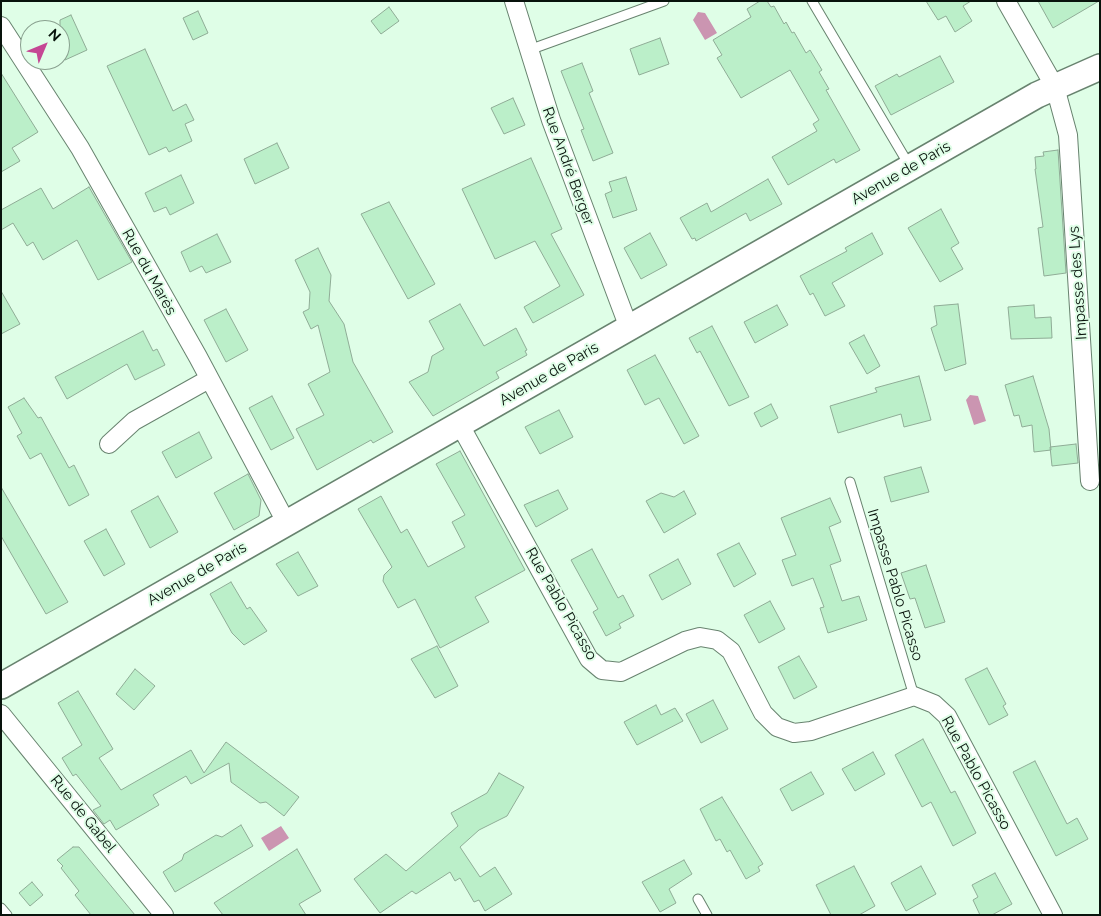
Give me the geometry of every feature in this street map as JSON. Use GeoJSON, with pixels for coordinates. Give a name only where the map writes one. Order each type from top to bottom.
{"type":"FeatureCollection","features":[{"type":"Feature","properties":{"kind":"main road","name":"Avenue de Paris"},"geometry":{"type":"LineString","coordinates":[[1,686],[910,168],[1055,87],[1100,67]]}},
{"type":"Feature","properties":{"kind":"street","name":"Rue André Berger"},"geometry":{"type":"LineString","coordinates":[[514,1],[551,120],[629,328]]}},
{"type":"Feature","properties":{"kind":"street","name":"Impasse des Lys"},"geometry":{"type":"LineString","coordinates":[[1006,1],[1055,87],[1068,135],[1090,481]]}},
{"type":"Feature","properties":{"kind":"street","name":"Rue du Marès"},"geometry":{"type":"LineString","coordinates":[[1,26],[80,148],[210,379],[287,524]]}},
{"type":"Feature","properties":{"kind":"street"},"geometry":{"type":"LineString","coordinates":[[109,444],[134,421],[210,379]]}},
{"type":"Feature","properties":{"kind":"street","name":"Rue Pablo Picasso"},"geometry":{"type":"LineString","coordinates":[[460,424],[589,659],[602,670],[621,672],[685,641],[700,637],[717,640],[731,651],[763,714],[777,727],[794,733],[811,731],[914,696],[934,704],[947,716],[1053,915]]}},
{"type":"Feature","properties":{"kind":"street","name":"Rue de Gabel"},"geometry":{"type":"LineString","coordinates":[[1,714],[164,915]]}},
{"type":"Feature","properties":{"kind":"lane"},"geometry":{"type":"LineString","coordinates":[[529,50],[664,1]]}},
{"type":"Feature","properties":{"kind":"lane"},"geometry":{"type":"LineString","coordinates":[[812,1],[910,168]]}},
{"type":"Feature","properties":{"kind":"lane","name":"Impasse Pablo Picasso"},"geometry":{"type":"LineString","coordinates":[[850,482],[914,696]]}},
{"type":"Feature","properties":{"kind":"lane"},"geometry":{"type":"LineString","coordinates":[[698,898],[707,915]]}},
{"type":"Feature","properties":{"kind":"lane"},"geometry":{"type":"LineString","coordinates":[[1,908],[7,915]]}},
{"type":"Feature","properties":{"kind":"shaded area"},"geometry":{"type":"Polygon","coordinates":[[[698,12],[705,13],[717,33],[705,40],[693,20],[698,12]]]}},
{"type":"Feature","properties":{"kind":"shaded area"},"geometry":{"type":"Polygon","coordinates":[[[970,395],[978,396],[986,421],[974,425],[966,400],[970,395]]]}},
{"type":"Feature","properties":{"kind":"shaded area"},"geometry":{"type":"Polygon","coordinates":[[[281,826],[289,838],[269,851],[261,838],[281,826]]]}},
{"type":"Feature","properties":{"kind":"building"},"geometry":{"type":"Polygon","coordinates":[[[760,1],[767,1],[771,7],[774,6],[784,24],[786,22],[792,33],[794,32],[806,53],[810,50],[822,70],[819,72],[829,89],[826,90],[860,150],[836,163],[834,159],[788,185],[772,157],[817,131],[813,124],[819,120],[790,70],[741,98],[717,58],[722,55],[713,40],[751,17],[747,9],[760,1]]]}},
{"type":"Feature","properties":{"kind":"building"},"geometry":{"type":"Polygon","coordinates":[[[926,1],[971,1],[963,6],[972,21],[955,32],[946,16],[938,20],[926,1]]]}},
{"type":"Feature","properties":{"kind":"building"},"geometry":{"type":"Polygon","coordinates":[[[1038,1],[1099,1],[1053,28],[1038,1]]]}},
{"type":"Feature","properties":{"kind":"building"},"geometry":{"type":"Polygon","coordinates":[[[389,7],[399,21],[381,34],[371,21],[389,7]]]}},
{"type":"Feature","properties":{"kind":"building"},"geometry":{"type":"Polygon","coordinates":[[[198,11],[208,33],[193,40],[183,18],[198,11]]]}},
{"type":"Feature","properties":{"kind":"building"},"geometry":{"type":"Polygon","coordinates":[[[71,15],[87,50],[70,58],[70,20],[60,20],[71,15]]]}},
{"type":"Feature","properties":{"kind":"building"},"geometry":{"type":"Polygon","coordinates":[[[660,38],[669,64],[639,75],[630,49],[660,38]]]}},
{"type":"Feature","properties":{"kind":"building"},"geometry":{"type":"Polygon","coordinates":[[[145,49],[173,111],[186,104],[194,120],[185,124],[192,141],[169,152],[166,147],[149,155],[107,66],[145,49]]]}},
{"type":"Feature","properties":{"kind":"building"},"geometry":{"type":"Polygon","coordinates":[[[940,56],[954,82],[891,115],[875,86],[897,74],[899,77],[940,56]]]}},
{"type":"Feature","properties":{"kind":"building"},"geometry":{"type":"Polygon","coordinates":[[[582,63],[593,91],[589,93],[613,153],[593,161],[581,130],[584,129],[561,71],[582,63]]]}},
{"type":"Feature","properties":{"kind":"building"},"geometry":{"type":"Polygon","coordinates":[[[1,73],[38,132],[12,148],[20,161],[1,172],[1,73]]]}},
{"type":"Feature","properties":{"kind":"building"},"geometry":{"type":"Polygon","coordinates":[[[513,98],[525,125],[504,134],[491,108],[513,98]]]}},
{"type":"Feature","properties":{"kind":"building"},"geometry":{"type":"Polygon","coordinates":[[[277,143],[289,168],[255,184],[244,159],[277,143]]]}},
{"type":"Feature","properties":{"kind":"building"},"geometry":{"type":"Polygon","coordinates":[[[1058,150],[1066,273],[1044,276],[1038,228],[1043,227],[1035,157],[1044,156],[1043,152],[1058,150]]]}},
{"type":"Feature","properties":{"kind":"building"},"geometry":{"type":"Polygon","coordinates":[[[531,158],[562,229],[551,234],[584,295],[533,323],[524,307],[560,286],[535,241],[495,259],[462,189],[531,158]]]}},
{"type":"Feature","properties":{"kind":"building"},"geometry":{"type":"Polygon","coordinates":[[[181,175],[194,203],[170,215],[166,207],[154,212],[145,193],[181,175]]]}},
{"type":"Feature","properties":{"kind":"building"},"geometry":{"type":"Polygon","coordinates":[[[626,177],[637,210],[613,218],[605,194],[612,191],[609,182],[626,177]]]}},
{"type":"Feature","properties":{"kind":"building"},"geometry":{"type":"Polygon","coordinates":[[[768,179],[782,204],[750,221],[746,213],[696,241],[695,238],[692,239],[680,218],[707,203],[711,212],[768,179]]]}},
{"type":"Feature","properties":{"kind":"building"},"geometry":{"type":"Polygon","coordinates":[[[89,187],[132,262],[98,280],[77,240],[43,260],[33,242],[27,246],[13,223],[1,230],[1,210],[41,188],[53,209],[89,187]]]}},
{"type":"Feature","properties":{"kind":"building"},"geometry":{"type":"Polygon","coordinates":[[[389,202],[435,284],[408,299],[361,214],[389,202]]]}},
{"type":"Feature","properties":{"kind":"building"},"geometry":{"type":"Polygon","coordinates":[[[941,209],[959,243],[951,248],[963,269],[940,282],[908,228],[941,209]]]}},
{"type":"Feature","properties":{"kind":"building"},"geometry":{"type":"Polygon","coordinates":[[[650,233],[667,265],[641,279],[624,248],[650,233]]]}},
{"type":"Feature","properties":{"kind":"building"},"geometry":{"type":"Polygon","coordinates":[[[872,233],[883,254],[832,283],[845,306],[825,316],[813,293],[810,295],[800,276],[847,251],[845,248],[872,233]]]}},
{"type":"Feature","properties":{"kind":"building"},"geometry":{"type":"Polygon","coordinates":[[[217,234],[231,262],[206,273],[202,266],[190,272],[181,252],[217,234]]]}},
{"type":"Feature","properties":{"kind":"building"},"geometry":{"type":"Polygon","coordinates":[[[318,248],[331,275],[329,301],[344,324],[353,362],[393,432],[373,443],[371,440],[317,470],[296,429],[324,415],[308,384],[330,372],[318,325],[311,329],[303,312],[309,309],[310,292],[295,260],[318,248]]]}},
{"type":"Feature","properties":{"kind":"building"},"geometry":{"type":"Polygon","coordinates":[[[1,291],[20,324],[1,334],[1,291]]]}},
{"type":"Feature","properties":{"kind":"building"},"geometry":{"type":"Polygon","coordinates":[[[460,304],[484,346],[516,328],[527,350],[525,351],[527,355],[496,372],[499,378],[433,416],[409,382],[428,372],[432,356],[444,349],[429,321],[460,304]]]}},
{"type":"Feature","properties":{"kind":"building"},"geometry":{"type":"Polygon","coordinates":[[[958,304],[966,364],[945,371],[931,328],[937,325],[934,306],[958,304]]]}},
{"type":"Feature","properties":{"kind":"building"},"geometry":{"type":"Polygon","coordinates":[[[777,305],[788,325],[755,343],[744,322],[777,305]]]}},
{"type":"Feature","properties":{"kind":"building"},"geometry":{"type":"Polygon","coordinates":[[[1034,305],[1035,318],[1051,317],[1052,338],[1011,339],[1008,307],[1034,305]]]}},
{"type":"Feature","properties":{"kind":"building"},"geometry":{"type":"Polygon","coordinates":[[[226,309],[248,350],[226,362],[204,320],[226,309]]]}},
{"type":"Feature","properties":{"kind":"building"},"geometry":{"type":"Polygon","coordinates":[[[712,326],[749,397],[729,406],[700,351],[697,353],[689,338],[712,326]]]}},
{"type":"Feature","properties":{"kind":"building"},"geometry":{"type":"Polygon","coordinates":[[[143,331],[153,351],[157,349],[165,365],[135,380],[127,364],[67,399],[55,377],[143,331]]]}},
{"type":"Feature","properties":{"kind":"building"},"geometry":{"type":"Polygon","coordinates":[[[864,335],[880,366],[867,374],[849,343],[864,335]]]}},
{"type":"Feature","properties":{"kind":"building"},"geometry":{"type":"Polygon","coordinates":[[[655,355],[699,436],[684,444],[659,398],[645,405],[627,370],[655,355]]]}},
{"type":"Feature","properties":{"kind":"building"},"geometry":{"type":"Polygon","coordinates":[[[919,376],[931,420],[904,427],[901,414],[838,433],[830,406],[877,392],[875,388],[919,376]]]}},
{"type":"Feature","properties":{"kind":"building"},"geometry":{"type":"Polygon","coordinates":[[[1033,376],[1049,429],[1051,450],[1034,452],[1032,425],[1022,427],[1019,415],[1014,416],[1005,385],[1033,376]]]}},
{"type":"Feature","properties":{"kind":"building"},"geometry":{"type":"Polygon","coordinates":[[[272,396],[294,438],[271,450],[249,408],[272,396]]]}},
{"type":"Feature","properties":{"kind":"building"},"geometry":{"type":"Polygon","coordinates":[[[24,398],[38,418],[41,417],[69,468],[74,465],[89,495],[69,506],[41,453],[30,459],[17,436],[22,433],[8,407],[24,398]]]}},
{"type":"Feature","properties":{"kind":"building"},"geometry":{"type":"Polygon","coordinates":[[[771,404],[778,418],[761,427],[754,413],[771,404]]]}},
{"type":"Feature","properties":{"kind":"building"},"geometry":{"type":"Polygon","coordinates":[[[559,410],[573,437],[540,454],[525,427],[559,410]]]}},
{"type":"Feature","properties":{"kind":"building"},"geometry":{"type":"Polygon","coordinates":[[[199,432],[212,458],[176,478],[162,452],[199,432]]]}},
{"type":"Feature","properties":{"kind":"building"},"geometry":{"type":"Polygon","coordinates":[[[1076,444],[1078,463],[1052,466],[1050,447],[1076,444]]]}},
{"type":"Feature","properties":{"kind":"building"},"geometry":{"type":"Polygon","coordinates":[[[460,451],[525,570],[475,597],[489,622],[440,648],[415,599],[398,608],[383,581],[384,575],[392,567],[358,509],[381,496],[401,533],[407,529],[428,567],[465,547],[452,522],[465,515],[436,464],[460,451]]]}},
{"type":"Feature","properties":{"kind":"building"},"geometry":{"type":"Polygon","coordinates":[[[921,467],[929,492],[891,502],[884,477],[921,467]]]}},
{"type":"Feature","properties":{"kind":"building"},"geometry":{"type":"Polygon","coordinates":[[[248,474],[261,500],[259,516],[234,530],[214,493],[248,474]]]}},
{"type":"Feature","properties":{"kind":"building"},"geometry":{"type":"Polygon","coordinates":[[[1,487],[68,602],[46,614],[1,536],[1,487]]]}},
{"type":"Feature","properties":{"kind":"building"},"geometry":{"type":"Polygon","coordinates":[[[558,490],[568,509],[536,527],[524,505],[558,490]]]}},
{"type":"Feature","properties":{"kind":"building"},"geometry":{"type":"Polygon","coordinates":[[[684,491],[696,514],[664,533],[646,501],[661,493],[674,497],[684,491]]]}},
{"type":"Feature","properties":{"kind":"building"},"geometry":{"type":"Polygon","coordinates":[[[158,496],[178,532],[150,548],[131,511],[158,496]]]}},
{"type":"Feature","properties":{"kind":"building"},"geometry":{"type":"Polygon","coordinates":[[[830,498],[841,522],[829,527],[841,561],[830,565],[842,601],[859,596],[867,620],[828,633],[820,608],[824,607],[813,578],[792,586],[782,560],[796,555],[781,518],[830,498]]]}},
{"type":"Feature","properties":{"kind":"building"},"geometry":{"type":"Polygon","coordinates":[[[106,529],[125,564],[104,576],[84,541],[106,529]]]}},
{"type":"Feature","properties":{"kind":"building"},"geometry":{"type":"Polygon","coordinates":[[[739,543],[756,574],[734,587],[717,554],[739,543]]]}},
{"type":"Feature","properties":{"kind":"building"},"geometry":{"type":"Polygon","coordinates":[[[592,549],[618,598],[623,595],[634,616],[619,624],[621,628],[606,636],[593,612],[598,609],[571,560],[592,549]]]}},
{"type":"Feature","properties":{"kind":"building"},"geometry":{"type":"Polygon","coordinates":[[[298,552],[318,586],[298,596],[276,564],[298,552]]]}},
{"type":"Feature","properties":{"kind":"building"},"geometry":{"type":"Polygon","coordinates":[[[678,559],[691,584],[662,600],[649,575],[678,559]]]}},
{"type":"Feature","properties":{"kind":"building"},"geometry":{"type":"Polygon","coordinates":[[[926,565],[945,622],[925,628],[915,598],[910,599],[901,573],[926,565]]]}},
{"type":"Feature","properties":{"kind":"building"},"geometry":{"type":"Polygon","coordinates":[[[231,582],[247,609],[250,607],[267,631],[244,645],[232,633],[210,594],[231,582]]]}},
{"type":"Feature","properties":{"kind":"building"},"geometry":{"type":"Polygon","coordinates":[[[770,601],[785,629],[759,643],[744,615],[770,601]]]}},
{"type":"Feature","properties":{"kind":"building"},"geometry":{"type":"Polygon","coordinates":[[[437,646],[458,686],[435,698],[411,659],[437,646]]]}},
{"type":"Feature","properties":{"kind":"building"},"geometry":{"type":"Polygon","coordinates":[[[799,656],[817,687],[794,699],[778,667],[799,656]]]}},
{"type":"Feature","properties":{"kind":"building"},"geometry":{"type":"Polygon","coordinates":[[[987,668],[1006,704],[1003,706],[1008,715],[989,725],[965,679],[987,668]]]}},
{"type":"Feature","properties":{"kind":"building"},"geometry":{"type":"Polygon","coordinates":[[[135,669],[155,686],[134,710],[116,694],[135,669]]]}},
{"type":"Feature","properties":{"kind":"building"},"geometry":{"type":"Polygon","coordinates":[[[78,691],[113,749],[99,758],[121,790],[191,750],[204,773],[226,742],[299,797],[284,816],[266,802],[260,803],[231,782],[229,763],[191,784],[186,776],[153,795],[159,805],[116,830],[110,820],[104,824],[93,810],[101,806],[76,774],[73,776],[62,758],[82,745],[58,703],[78,691]]]}},
{"type":"Feature","properties":{"kind":"building"},"geometry":{"type":"Polygon","coordinates":[[[713,700],[728,729],[701,743],[686,714],[713,700]]]}},
{"type":"Feature","properties":{"kind":"building"},"geometry":{"type":"Polygon","coordinates":[[[656,705],[661,715],[675,708],[683,721],[637,745],[624,722],[656,705]]]}},
{"type":"Feature","properties":{"kind":"building"},"geometry":{"type":"Polygon","coordinates":[[[923,739],[951,793],[955,791],[976,833],[953,846],[931,802],[922,807],[895,755],[923,739]]]}},
{"type":"Feature","properties":{"kind":"building"},"geometry":{"type":"Polygon","coordinates":[[[873,752],[885,774],[855,791],[842,769],[873,752]]]}},
{"type":"Feature","properties":{"kind":"building"},"geometry":{"type":"Polygon","coordinates":[[[1035,761],[1067,824],[1077,818],[1088,839],[1056,856],[1013,772],[1035,761]]]}},
{"type":"Feature","properties":{"kind":"building"},"geometry":{"type":"Polygon","coordinates":[[[811,772],[824,794],[792,811],[780,789],[811,772]]]}},
{"type":"Feature","properties":{"kind":"building"},"geometry":{"type":"Polygon","coordinates":[[[499,773],[524,787],[507,816],[479,830],[460,847],[480,877],[495,867],[512,894],[485,911],[479,900],[474,902],[460,878],[455,881],[450,872],[416,894],[412,891],[380,913],[354,879],[386,854],[406,871],[458,826],[451,813],[487,793],[499,773]]]}},
{"type":"Feature","properties":{"kind":"building"},"geometry":{"type":"Polygon","coordinates":[[[722,797],[763,864],[758,867],[760,871],[746,879],[730,850],[727,852],[720,839],[716,841],[700,809],[722,797]]]}},
{"type":"Feature","properties":{"kind":"building"},"geometry":{"type":"Polygon","coordinates":[[[241,825],[253,846],[175,892],[163,872],[182,860],[184,854],[216,835],[222,837],[241,825]]]}},
{"type":"Feature","properties":{"kind":"building"},"geometry":{"type":"Polygon","coordinates":[[[73,847],[79,847],[135,915],[91,915],[75,895],[79,891],[57,860],[73,847]]]}},
{"type":"Feature","properties":{"kind":"building"},"geometry":{"type":"Polygon","coordinates":[[[297,849],[321,891],[299,904],[306,915],[223,915],[214,903],[297,849]]]}},
{"type":"Feature","properties":{"kind":"building"},"geometry":{"type":"Polygon","coordinates":[[[684,860],[692,874],[669,889],[676,903],[660,912],[642,882],[684,860]]]}},
{"type":"Feature","properties":{"kind":"building"},"geometry":{"type":"Polygon","coordinates":[[[854,866],[875,906],[859,915],[831,915],[816,885],[854,866]]]}},
{"type":"Feature","properties":{"kind":"building"},"geometry":{"type":"Polygon","coordinates":[[[921,866],[936,894],[906,911],[891,883],[921,866]]]}},
{"type":"Feature","properties":{"kind":"building"},"geometry":{"type":"Polygon","coordinates":[[[995,873],[1012,904],[992,915],[980,915],[973,900],[978,897],[972,885],[995,873]]]}},
{"type":"Feature","properties":{"kind":"building"},"geometry":{"type":"Polygon","coordinates":[[[32,882],[43,895],[30,906],[19,893],[32,882]]]}}]}
